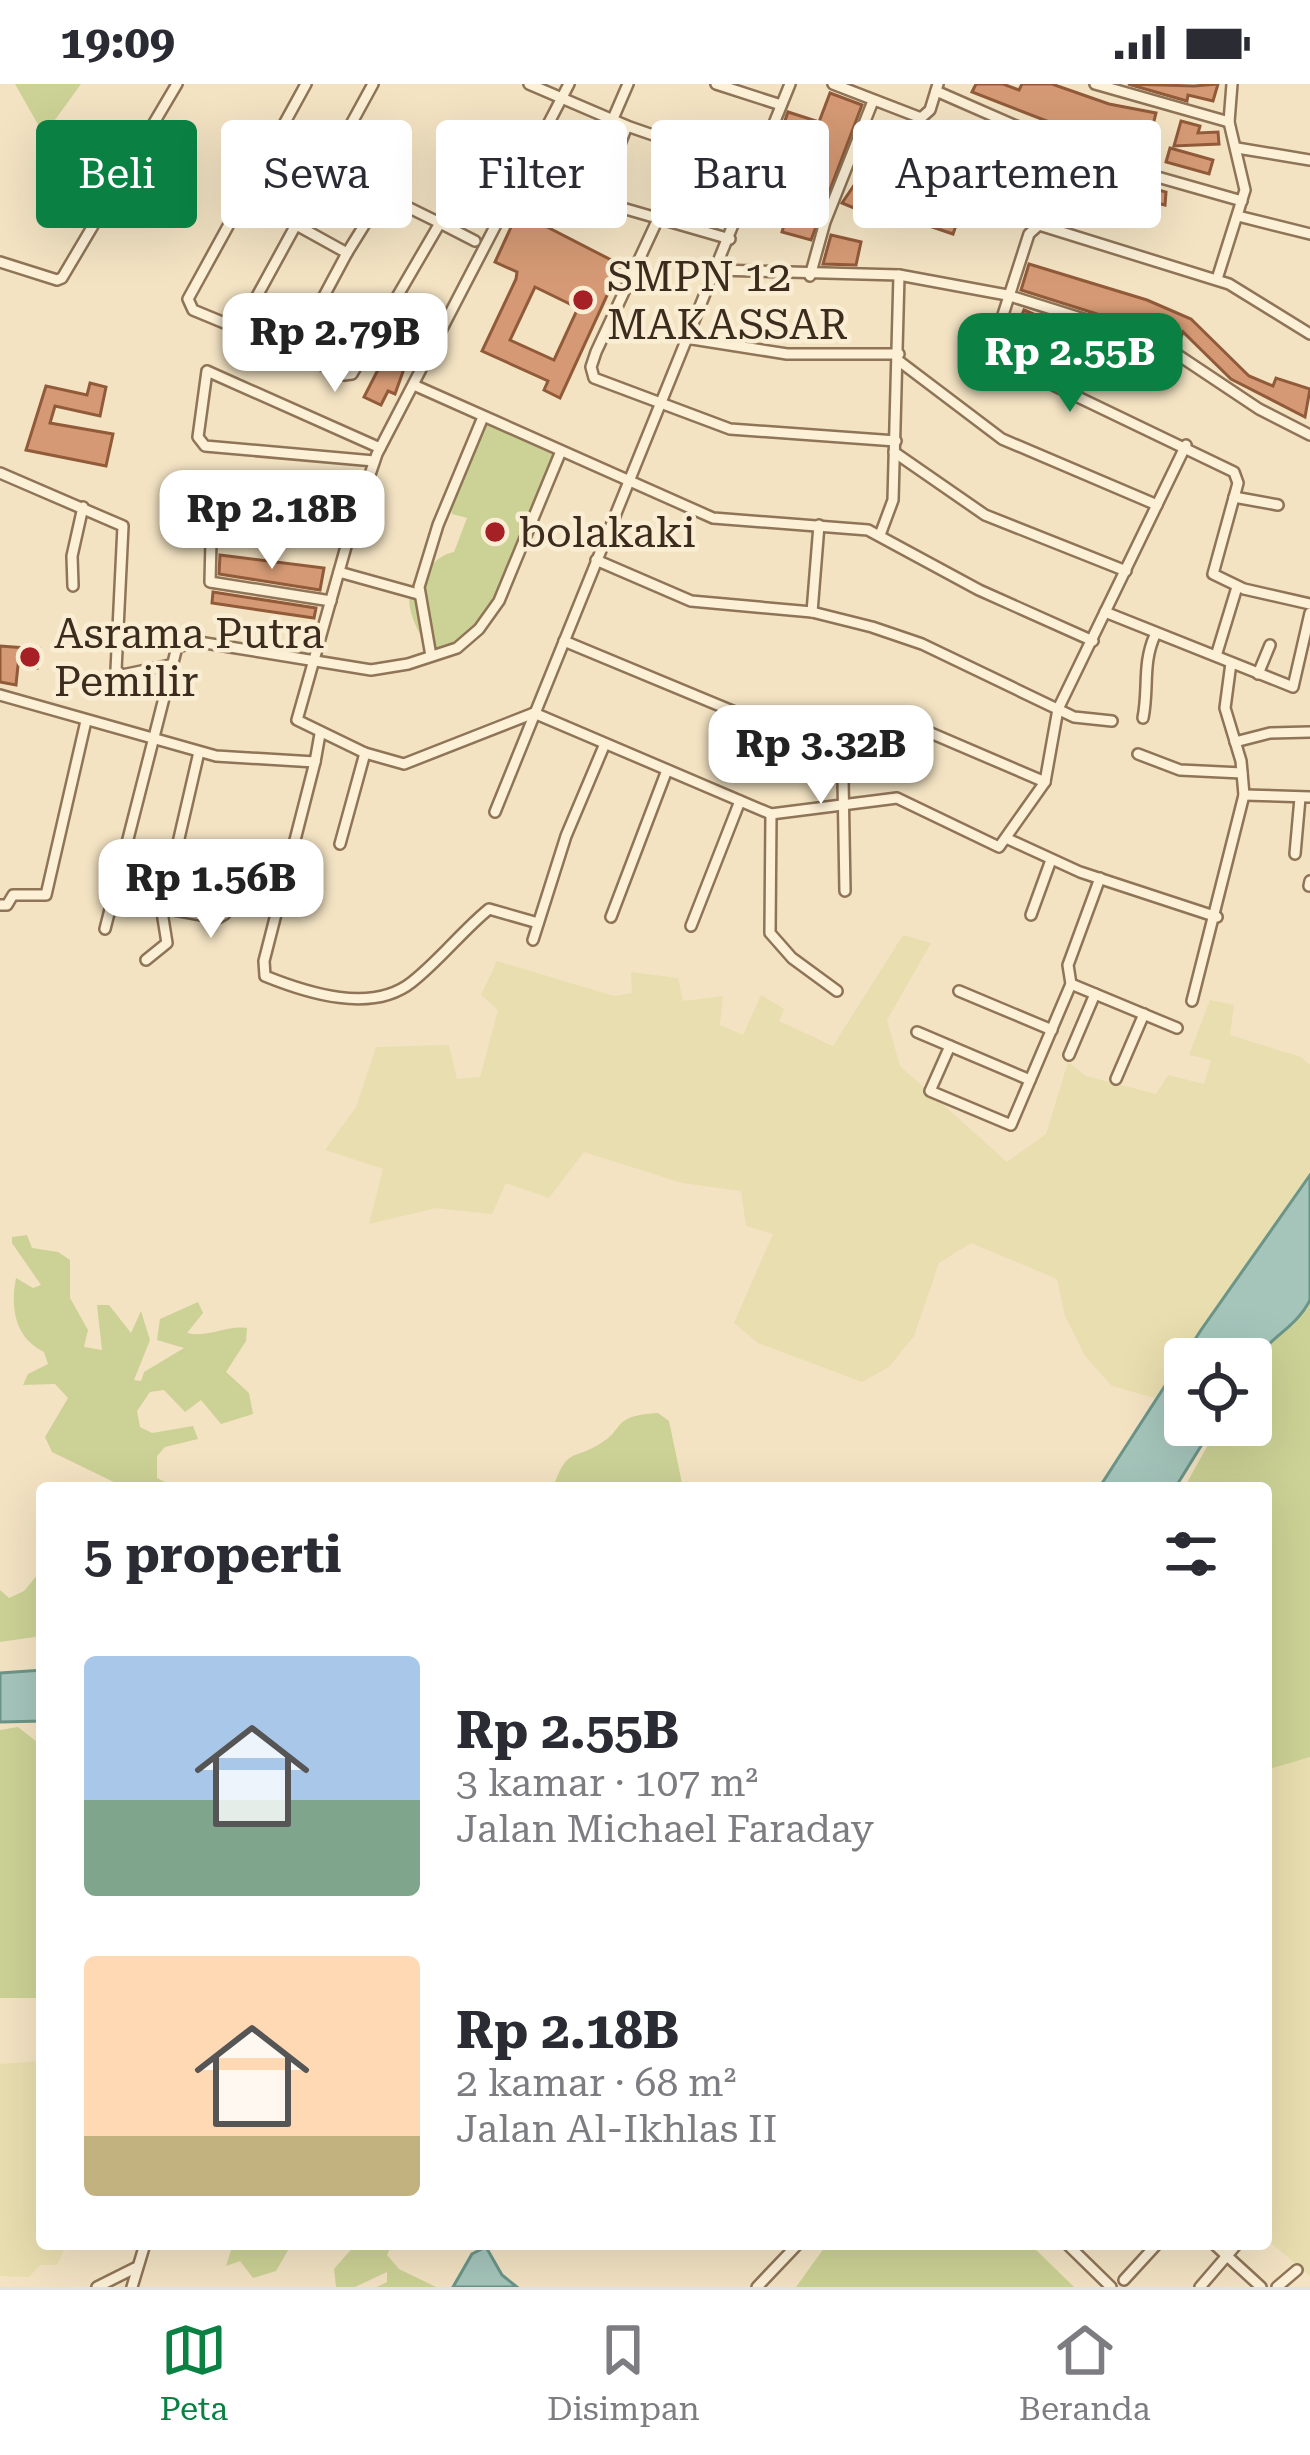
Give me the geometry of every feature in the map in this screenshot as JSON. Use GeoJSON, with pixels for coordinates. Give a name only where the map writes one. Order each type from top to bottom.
{"type":"FeatureCollection","features":[{"type":"Feature","properties":{"kind":"street"},"geometry":{"type":"LineString","coordinates":[[0,262],[57,280],[66,273],[177,84]]}},
{"type":"Feature","properties":{"kind":"street"},"geometry":{"type":"LineString","coordinates":[[286,120],[306,84]]}},
{"type":"Feature","properties":{"kind":"street"},"geometry":{"type":"LineString","coordinates":[[353,120],[373,84]]}},
{"type":"Feature","properties":{"kind":"street"},"geometry":{"type":"LineString","coordinates":[[529,84],[610,120]]}},
{"type":"Feature","properties":{"kind":"street"},"geometry":{"type":"LineString","coordinates":[[549,120],[569,84]]}},
{"type":"Feature","properties":{"kind":"street"},"geometry":{"type":"LineString","coordinates":[[612,120],[628,84]]}},
{"type":"Feature","properties":{"kind":"street"},"geometry":{"type":"LineString","coordinates":[[716,84],[781,105]]}},
{"type":"Feature","properties":{"kind":"street"},"geometry":{"type":"LineString","coordinates":[[776,120],[790,84]]}},
{"type":"Feature","properties":{"kind":"street"},"geometry":{"type":"LineString","coordinates":[[833,84],[921,118],[937,88],[1087,157],[1243,201]]}},
{"type":"Feature","properties":{"kind":"street"},"geometry":{"type":"LineString","coordinates":[[1096,84],[1229,122]]}},
{"type":"Feature","properties":{"kind":"street"},"geometry":{"type":"LineString","coordinates":[[1216,279],[1243,201],[1244,172],[1229,122],[1232,84]]}},
{"type":"Feature","properties":{"kind":"street"},"geometry":{"type":"LineString","coordinates":[[810,276],[825,222],[873,101]]}},
{"type":"Feature","properties":{"kind":"street"},"geometry":{"type":"LineString","coordinates":[[627,126],[651,134]]}},
{"type":"Feature","properties":{"kind":"street"},"geometry":{"type":"LineString","coordinates":[[1237,148],[1310,160]]}},
{"type":"Feature","properties":{"kind":"street"},"geometry":{"type":"LineString","coordinates":[[293,352],[382,195],[436,221]]}},
{"type":"Feature","properties":{"kind":"street"},"geometry":{"type":"LineString","coordinates":[[1238,216],[1310,234]]}},
{"type":"Feature","properties":{"kind":"street"},"geometry":{"type":"LineString","coordinates":[[1105,612],[1293,687],[1310,608],[1237,587],[1214,574],[1239,477],[1234,472],[995,356],[993,340],[1029,234],[1044,225],[1216,279],[1310,334]]}},
{"type":"Feature","properties":{"kind":"street"},"geometry":{"type":"LineString","coordinates":[[227,228],[188,299],[193,310],[352,374],[437,228]]}},
{"type":"Feature","properties":{"kind":"street"},"geometry":{"type":"LineString","coordinates":[[239,329],[294,228]]}},
{"type":"Feature","properties":{"kind":"street"},"geometry":{"type":"LineString","coordinates":[[303,228],[346,253]]}},
{"type":"Feature","properties":{"kind":"street"},"geometry":{"type":"LineString","coordinates":[[450,228],[475,241]]}},
{"type":"Feature","properties":{"kind":"street"},"geometry":{"type":"LineString","coordinates":[[494,228],[374,461],[297,720],[365,752],[404,764],[535,713],[771,814],[897,798],[995,847],[1005,842],[1045,782],[1058,709],[1186,445]]}},
{"type":"Feature","properties":{"kind":"street"},"geometry":{"type":"LineString","coordinates":[[656,228],[591,367],[599,382],[745,432],[895,446],[985,514],[1126,571]]}},
{"type":"Feature","properties":{"kind":"street"},"geometry":{"type":"LineString","coordinates":[[689,228],[730,239]]}},
{"type":"Feature","properties":{"kind":"street"},"geometry":{"type":"LineString","coordinates":[[496,812],[659,403],[734,228]]}},
{"type":"Feature","properties":{"kind":"street"},"geometry":{"type":"LineString","coordinates":[[716,270],[899,275],[1006,295],[1170,347],[1259,409],[1310,435]]}},
{"type":"Feature","properties":{"kind":"street"},"geometry":{"type":"LineString","coordinates":[[880,536],[893,500],[899,275]]}},
{"type":"Feature","properties":{"kind":"street"},"geometry":{"type":"LineString","coordinates":[[686,338],[787,354],[899,357],[1001,439],[1157,505]]}},
{"type":"Feature","properties":{"kind":"street"},"geometry":{"type":"LineString","coordinates":[[374,461],[205,446],[198,437],[207,371],[214,370],[380,448]]}},
{"type":"Feature","properties":{"kind":"street"},"geometry":{"type":"LineString","coordinates":[[416,386],[713,518],[860,528],[979,590],[1093,641]]}},
{"type":"Feature","properties":{"kind":"street"},"geometry":{"type":"LineString","coordinates":[[431,656],[418,595],[437,525],[483,417]]}},
{"type":"Feature","properties":{"kind":"street"},"geometry":{"type":"LineString","coordinates":[[106,929],[150,739],[177,647],[188,641],[376,670],[457,648],[479,629],[499,601],[561,451]]}},
{"type":"Feature","properties":{"kind":"street"},"geometry":{"type":"LineString","coordinates":[[0,473],[118,522],[125,531],[116,666],[125,675],[170,665]]}},
{"type":"Feature","properties":{"kind":"street"},"geometry":{"type":"LineString","coordinates":[[1234,497],[1278,505]]}},
{"type":"Feature","properties":{"kind":"street"},"geometry":{"type":"LineString","coordinates":[[73,586],[72,556],[83,508]]}},
{"type":"Feature","properties":{"kind":"street"},"geometry":{"type":"LineString","coordinates":[[203,519],[349,536]]}},
{"type":"Feature","properties":{"kind":"street"},"geometry":{"type":"LineString","coordinates":[[812,612],[819,525]]}},
{"type":"Feature","properties":{"kind":"street"},"geometry":{"type":"LineString","coordinates":[[219,532],[211,542],[210,583],[331,601]]}},
{"type":"Feature","properties":{"kind":"street"},"geometry":{"type":"LineString","coordinates":[[596,560],[691,601],[812,612],[922,644],[1074,717],[1112,721]]}},
{"type":"Feature","properties":{"kind":"street"},"geometry":{"type":"LineString","coordinates":[[339,572],[418,595]]}},
{"type":"Feature","properties":{"kind":"street"},"geometry":{"type":"LineString","coordinates":[[1216,656],[1237,587]]}},
{"type":"Feature","properties":{"kind":"street"},"geometry":{"type":"LineString","coordinates":[[1143,718],[1148,691],[1144,666],[1155,635]]}},
{"type":"Feature","properties":{"kind":"street"},"geometry":{"type":"LineString","coordinates":[[564,641],[766,725],[799,728],[892,720],[922,727],[1045,782]]}},
{"type":"Feature","properties":{"kind":"street"},"geometry":{"type":"LineString","coordinates":[[1258,674],[1270,645]]}},
{"type":"Feature","properties":{"kind":"street"},"geometry":{"type":"LineString","coordinates":[[1192,1001],[1244,795],[1226,708],[1231,663]]}},
{"type":"Feature","properties":{"kind":"street"},"geometry":{"type":"LineString","coordinates":[[0,695],[200,752],[315,763]]}},
{"type":"Feature","properties":{"kind":"street"},"geometry":{"type":"LineString","coordinates":[[0,904],[8,904],[12,896],[44,896],[47,891],[86,721]]}},
{"type":"Feature","properties":{"kind":"street"},"geometry":{"type":"LineString","coordinates":[[842,722],[845,891]]}},
{"type":"Feature","properties":{"kind":"street"},"geometry":{"type":"LineString","coordinates":[[1234,742],[1270,733],[1310,732]]}},
{"type":"Feature","properties":{"kind":"street"},"geometry":{"type":"LineString","coordinates":[[320,734],[264,961],[265,976],[340,998],[366,999],[413,982],[489,909],[538,923]]}},
{"type":"Feature","properties":{"kind":"street"},"geometry":{"type":"LineString","coordinates":[[533,940],[604,746]]}},
{"type":"Feature","properties":{"kind":"street"},"geometry":{"type":"LineString","coordinates":[[146,960],[167,943],[163,908],[200,752]]}},
{"type":"Feature","properties":{"kind":"street"},"geometry":{"type":"LineString","coordinates":[[340,844],[365,752]]}},
{"type":"Feature","properties":{"kind":"street"},"geometry":{"type":"LineString","coordinates":[[1138,754],[1180,770],[1242,773]]}},
{"type":"Feature","properties":{"kind":"street"},"geometry":{"type":"LineString","coordinates":[[611,917],[667,770]]}},
{"type":"Feature","properties":{"kind":"street"},"geometry":{"type":"LineString","coordinates":[[1244,795],[1305,797],[1295,854]]}},
{"type":"Feature","properties":{"kind":"street"},"geometry":{"type":"LineString","coordinates":[[691,926],[740,801]]}},
{"type":"Feature","properties":{"kind":"street"},"geometry":{"type":"LineString","coordinates":[[771,814],[770,933],[792,958],[837,991]]}},
{"type":"Feature","properties":{"kind":"street"},"geometry":{"type":"LineString","coordinates":[[1005,842],[1217,916]]}},
{"type":"Feature","properties":{"kind":"street"},"geometry":{"type":"LineString","coordinates":[[1030,915],[1051,860]]}},
{"type":"Feature","properties":{"kind":"street"},"geometry":{"type":"LineString","coordinates":[[950,1046],[930,1091],[1011,1125],[1071,984],[1068,965],[1100,878]]}},
{"type":"Feature","properties":{"kind":"street"},"geometry":{"type":"LineString","coordinates":[[163,908],[218,918],[228,904]]}},
{"type":"Feature","properties":{"kind":"street"},"geometry":{"type":"LineString","coordinates":[[1071,984],[1177,1028]]}},
{"type":"Feature","properties":{"kind":"street"},"geometry":{"type":"LineString","coordinates":[[959,991],[1052,1030]]}},
{"type":"Feature","properties":{"kind":"street"},"geometry":{"type":"LineString","coordinates":[[1069,1055],[1095,994]]}},
{"type":"Feature","properties":{"kind":"street"},"geometry":{"type":"LineString","coordinates":[[1116,1079],[1144,1014]]}},
{"type":"Feature","properties":{"kind":"street"},"geometry":{"type":"LineString","coordinates":[[917,1032],[1030,1080]]}},
{"type":"Feature","properties":{"kind":"street"},"geometry":{"type":"LineString","coordinates":[[132,2287],[142,2250]]}},
{"type":"Feature","properties":{"kind":"street"},"geometry":{"type":"LineString","coordinates":[[758,2287],[792,2250]]}},
{"type":"Feature","properties":{"kind":"street"},"geometry":{"type":"LineString","coordinates":[[1074,2250],[1111,2287]]}},
{"type":"Feature","properties":{"kind":"street"},"geometry":{"type":"LineString","coordinates":[[1124,2280],[1152,2250]]}},
{"type":"Feature","properties":{"kind":"street"},"geometry":{"type":"LineString","coordinates":[[1220,2250],[1261,2287]]}},
{"type":"Feature","properties":{"kind":"street"},"geometry":{"type":"LineString","coordinates":[[1199,2287],[1232,2250]]}},
{"type":"Feature","properties":{"kind":"street"},"geometry":{"type":"LineString","coordinates":[[98,2287],[135,2268]]}},
{"type":"Feature","properties":{"kind":"street"},"geometry":{"type":"LineString","coordinates":[[1277,2287],[1297,2270]]}},
{"type":"Feature","properties":{"kind":"shaded area"},"geometry":{"type":"Polygon","coordinates":[[[903,935],[931,943],[887,1020],[900,1066],[1007,1162],[1046,1134],[1068,1062],[1086,1076],[1156,1094],[1168,1075],[1204,1084],[1211,1060],[1189,1055],[1210,1000],[1234,1005],[1230,1035],[1301,1057],[1310,1065],[1310,1175],[1197,1338],[1164,1338],[1164,1385],[1155,1398],[1112,1386],[1085,1356],[1065,1316],[1057,1279],[971,1243],[939,1263],[914,1336],[889,1367],[862,1382],[758,1343],[734,1323],[773,1234],[746,1226],[741,1191],[682,1183],[584,1152],[549,1198],[506,1183],[492,1214],[436,1208],[369,1224],[383,1169],[325,1150],[356,1107],[376,1047],[449,1045],[457,1079],[480,1077],[498,1010],[481,995],[497,961],[614,996],[632,993],[631,972],[678,978],[683,1001],[723,996],[720,1025],[743,1035],[761,995],[784,1009],[779,1021],[833,1046],[903,935]]]}},
{"type":"Feature","properties":{"kind":"shaded area"},"geometry":{"type":"Polygon","coordinates":[[[1310,1699],[1310,2276],[1272,2244],[1272,1759],[1310,1699]]]}},
{"type":"Feature","properties":{"kind":"shaded area"},"geometry":{"type":"Polygon","coordinates":[[[36,2061],[36,2250],[64,2250],[57,2265],[40,2265],[29,2277],[0,2276],[0,2064],[36,2061]]]}},
{"type":"Feature","properties":{"kind":"green space"},"geometry":{"type":"Polygon","coordinates":[[[15,84],[81,84],[55,120],[36,121],[15,84]]]}},
{"type":"Feature","properties":{"kind":"green space","name":"bolakaki"},"geometry":{"type":"Polygon","coordinates":[[[480,420],[566,458],[486,629],[462,649],[434,659],[410,610],[411,587],[429,566],[454,552],[467,518],[452,514],[451,489],[480,420]]]}},
{"type":"Feature","properties":{"kind":"green space"},"geometry":{"type":"Polygon","coordinates":[[[27,1235],[32,1248],[58,1252],[70,1260],[70,1298],[88,1330],[84,1347],[102,1350],[97,1305],[109,1305],[131,1333],[141,1311],[150,1340],[134,1380],[141,1381],[144,1372],[184,1348],[157,1340],[160,1319],[198,1302],[203,1313],[187,1333],[247,1328],[246,1341],[226,1372],[249,1393],[253,1414],[221,1424],[201,1400],[185,1412],[164,1390],[150,1392],[137,1411],[140,1427],[152,1433],[193,1426],[198,1439],[165,1447],[157,1456],[157,1478],[165,1482],[114,1482],[52,1452],[45,1437],[68,1398],[55,1384],[23,1385],[28,1374],[48,1364],[44,1352],[21,1330],[15,1311],[16,1278],[33,1288],[41,1285],[12,1237],[27,1235]]]}},
{"type":"Feature","properties":{"kind":"green space"},"geometry":{"type":"Polygon","coordinates":[[[1310,1300],[1310,1757],[1272,1768],[1272,1482],[1187,1482],[1207,1446],[1272,1446],[1272,1338],[1310,1300]]]}},
{"type":"Feature","properties":{"kind":"green space"},"geometry":{"type":"Polygon","coordinates":[[[658,1413],[669,1421],[682,1482],[555,1482],[567,1460],[607,1439],[625,1420],[658,1413]]]}},
{"type":"Feature","properties":{"kind":"green space"},"geometry":{"type":"Polygon","coordinates":[[[36,1577],[36,1637],[0,1642],[0,1590],[9,1598],[24,1591],[36,1577]]]}},
{"type":"Feature","properties":{"kind":"green space"},"geometry":{"type":"Polygon","coordinates":[[[18,1727],[36,1741],[36,1998],[0,1998],[0,1730],[18,1727]]]}},
{"type":"Feature","properties":{"kind":"green space"},"geometry":{"type":"Polygon","coordinates":[[[231,2250],[288,2250],[276,2271],[253,2278],[240,2261],[226,2266],[231,2250]]]}},
{"type":"Feature","properties":{"kind":"green space"},"geometry":{"type":"Polygon","coordinates":[[[351,2250],[389,2250],[387,2255],[399,2269],[436,2287],[377,2287],[387,2282],[387,2272],[355,2287],[336,2287],[334,2269],[351,2250]]]}},
{"type":"Feature","properties":{"kind":"green space"},"geometry":{"type":"Polygon","coordinates":[[[823,2250],[1036,2250],[1074,2287],[796,2287],[823,2250]]]}},
{"type":"Feature","properties":{"kind":"water"},"geometry":{"type":"Polygon","coordinates":[[[1310,1175],[1310,1300],[1304,1309],[1272,1342],[1272,1338],[1196,1338],[1310,1175]]]}},
{"type":"Feature","properties":{"kind":"water"},"geometry":{"type":"Polygon","coordinates":[[[1164,1387],[1164,1446],[1201,1446],[1179,1482],[1103,1482],[1164,1387]]]}},
{"type":"Feature","properties":{"kind":"water"},"geometry":{"type":"Polygon","coordinates":[[[36,1670],[36,1721],[0,1722],[0,1673],[36,1670]]]}},
{"type":"Feature","properties":{"kind":"water"},"geometry":{"type":"Polygon","coordinates":[[[488,2250],[502,2275],[517,2287],[453,2287],[472,2254],[488,2250]]]}},
{"type":"Feature","properties":{"kind":"building"},"geometry":{"type":"Polygon","coordinates":[[[976,84],[1003,84],[1019,90],[1022,84],[1052,84],[1109,104],[1156,113],[1154,120],[1044,120],[972,92],[976,84]]]}},
{"type":"Feature","properties":{"kind":"building"},"geometry":{"type":"Polygon","coordinates":[[[1128,84],[1218,84],[1213,101],[1188,95],[1187,101],[1128,84]]]}},
{"type":"Feature","properties":{"kind":"building"},"geometry":{"type":"Polygon","coordinates":[[[830,93],[862,105],[829,192],[829,120],[820,120],[830,93]]]}},
{"type":"Feature","properties":{"kind":"building"},"geometry":{"type":"Polygon","coordinates":[[[788,112],[813,120],[785,120],[788,112]]]}},
{"type":"Feature","properties":{"kind":"building"},"geometry":{"type":"Polygon","coordinates":[[[1181,121],[1200,126],[1198,133],[1218,132],[1219,144],[1174,146],[1181,121]]]}},
{"type":"Feature","properties":{"kind":"building"},"geometry":{"type":"Polygon","coordinates":[[[1170,148],[1213,160],[1209,174],[1166,162],[1170,148]]]}},
{"type":"Feature","properties":{"kind":"building"},"geometry":{"type":"Polygon","coordinates":[[[853,187],[853,208],[842,203],[853,187]]]}},
{"type":"Feature","properties":{"kind":"building","name":"SMPN 12 MAKASSAR"},"geometry":{"type":"Polygon","coordinates":[[[511,228],[549,228],[621,265],[560,398],[544,390],[548,381],[482,351],[517,272],[495,262],[511,228]],[[535,287],[510,340],[554,360],[578,308],[535,287]]]}},
{"type":"Feature","properties":{"kind":"building"},"geometry":{"type":"Polygon","coordinates":[[[783,228],[816,228],[811,240],[782,232],[783,228]]]}},
{"type":"Feature","properties":{"kind":"building"},"geometry":{"type":"Polygon","coordinates":[[[831,235],[861,242],[856,265],[823,264],[831,235]]]}},
{"type":"Feature","properties":{"kind":"building"},"geometry":{"type":"Polygon","coordinates":[[[1029,264],[1147,300],[1191,319],[1249,376],[1273,386],[1276,378],[1310,389],[1305,417],[1231,379],[1183,332],[1181,337],[1136,321],[1135,326],[1021,290],[1029,264]]]}},
{"type":"Feature","properties":{"kind":"building"},"geometry":{"type":"Polygon","coordinates":[[[1024,310],[1075,332],[1071,343],[1017,326],[1024,310]]]}},
{"type":"Feature","properties":{"kind":"building"},"geometry":{"type":"Polygon","coordinates":[[[385,356],[405,366],[395,394],[388,391],[381,405],[364,397],[385,356]]]}},
{"type":"Feature","properties":{"kind":"building"},"geometry":{"type":"Polygon","coordinates":[[[90,383],[106,387],[100,416],[55,406],[50,423],[113,434],[106,466],[26,450],[46,386],[87,395],[90,383]]]}},
{"type":"Feature","properties":{"kind":"building"},"geometry":{"type":"Polygon","coordinates":[[[220,555],[324,568],[320,590],[219,574],[220,555]]]}},
{"type":"Feature","properties":{"kind":"building"},"geometry":{"type":"Polygon","coordinates":[[[213,592],[316,608],[314,618],[212,603],[213,592]]]}},
{"type":"Feature","properties":{"kind":"building"},"geometry":{"type":"Polygon","coordinates":[[[0,646],[39,649],[37,668],[18,665],[16,685],[0,682],[0,646]]]}},
{"type":"Feature","properties":{"kind":"place","name":"SMPN 12 MAKASSAR"},"geometry":{"type":"Point","coordinates":[583,300]}},
{"type":"Feature","properties":{"kind":"place","name":"bolakaki"},"geometry":{"type":"Point","coordinates":[495,532]}},
{"type":"Feature","properties":{"kind":"place","name":"Asrama Putra Pemilir"},"geometry":{"type":"Point","coordinates":[30,657]}}]}
